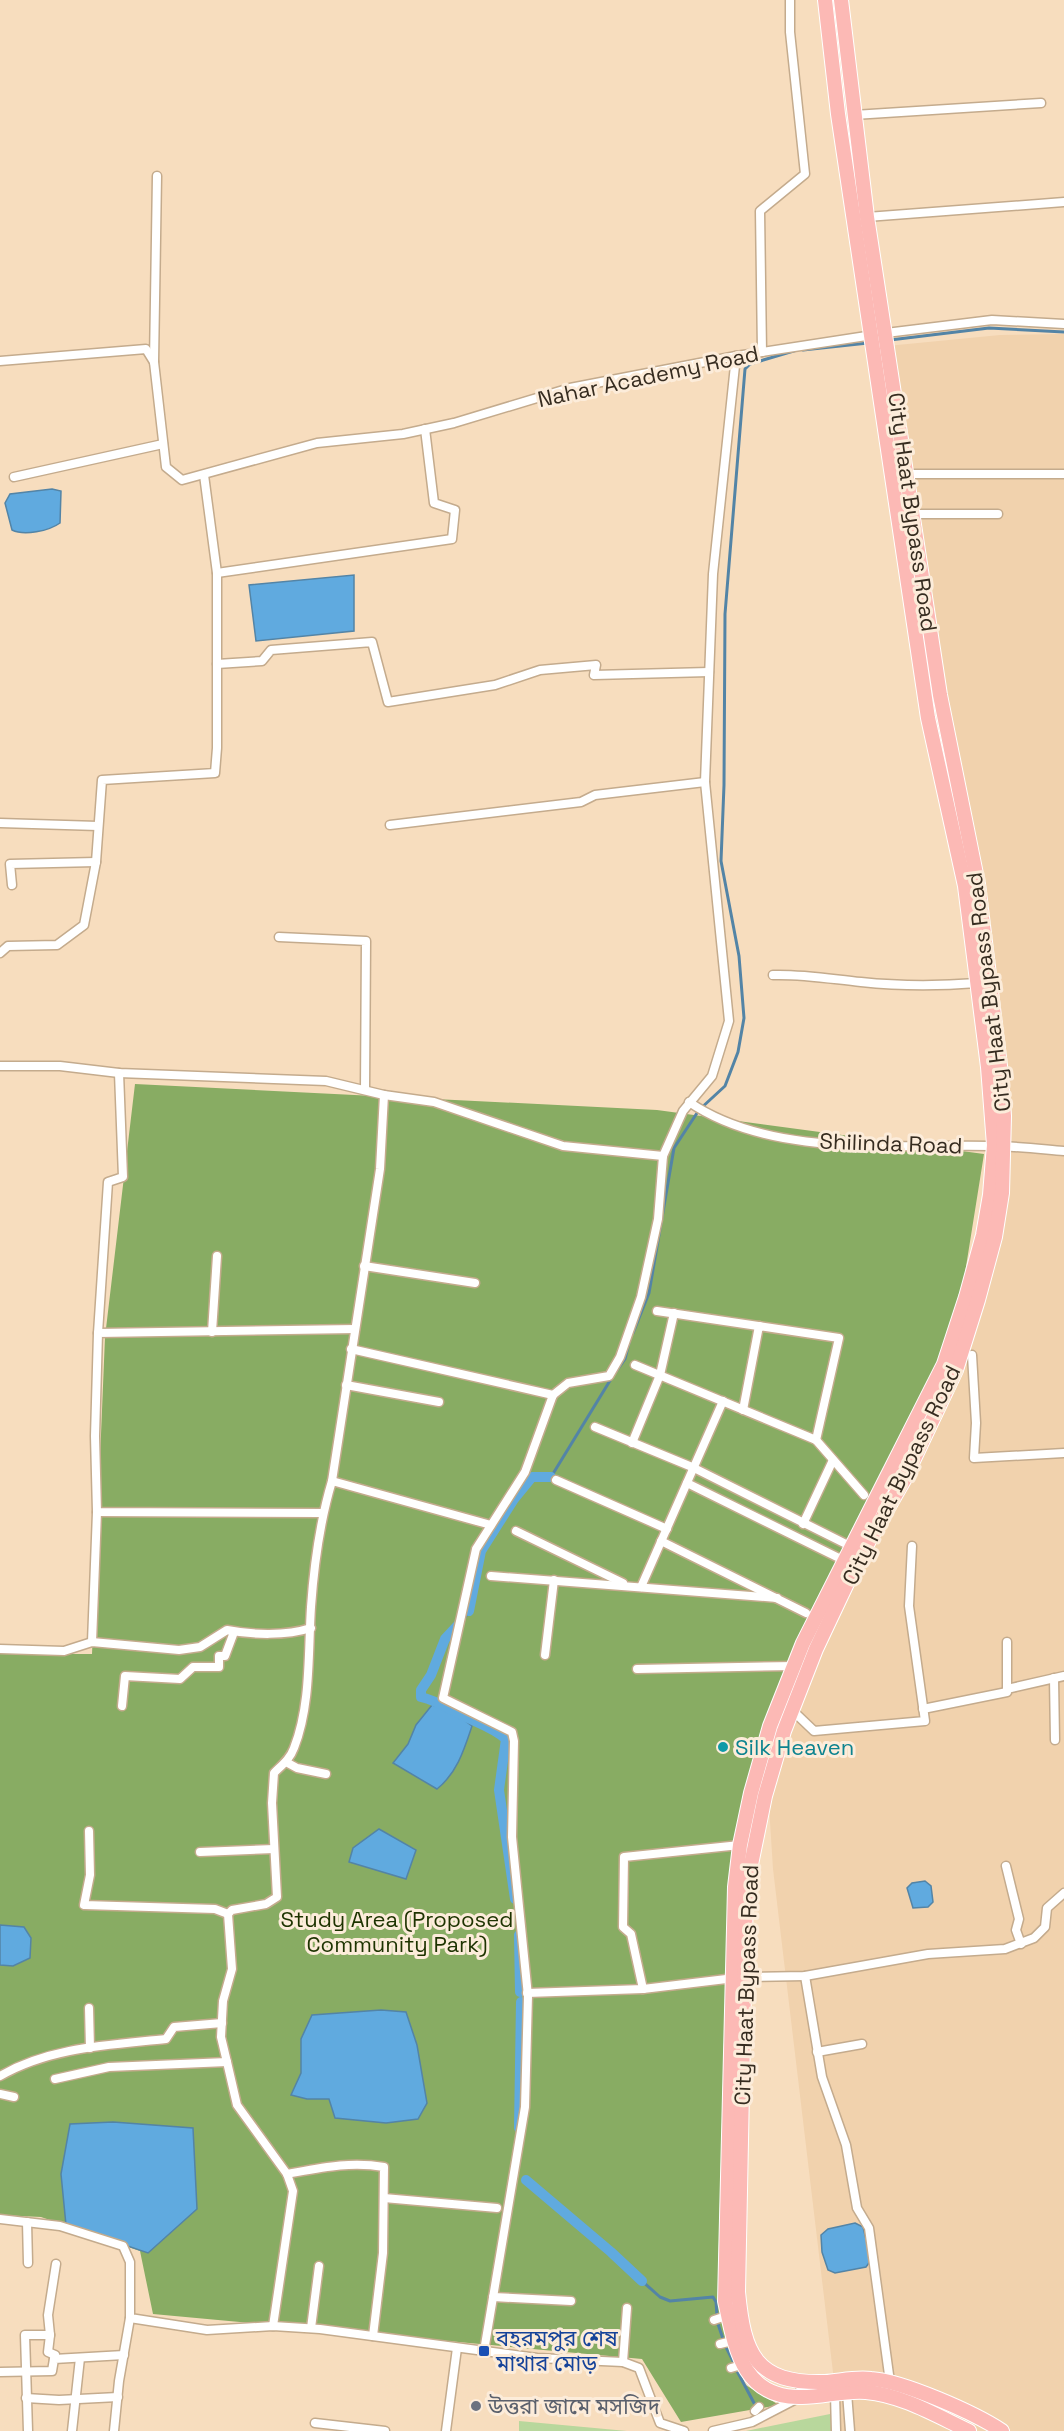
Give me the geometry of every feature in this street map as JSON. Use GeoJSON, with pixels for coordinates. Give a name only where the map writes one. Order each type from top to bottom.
{"type":"FeatureCollection","features":[{"type":"Feature","properties":{"kind":"main road","name":"City Haat Bypass Road"},"geometry":{"type":"LineString","coordinates":[[825,0],[838,114],[928,718],[965,886],[999,1146],[1002,1193],[995,1237],[956,1370],[904,1480],[858,1560],[825,1629],[792,1710],[765,1796],[746,1889],[737,1978],[725,2301],[741,2365],[762,2386],[777,2393],[800,2397],[865,2392],[891,2397],[943,2425],[969,2431]]}},
{"type":"Feature","properties":{"kind":"main road","name":"City Haat Bypass Road"},"geometry":{"type":"LineString","coordinates":[[841,0],[867,217],[940,695],[978,884],[1000,1066],[999,1146],[983,1235],[944,1364],[803,1643],[770,1726],[751,1793],[740,1845],[735,1887],[738,2292],[741,2322],[749,2351],[764,2369],[775,2375],[801,2381],[872,2379],[890,2382],[947,2404],[1002,2431]]}},
{"type":"Feature","properties":{"kind":"street"},"geometry":{"type":"LineString","coordinates":[[762,352],[759,212],[806,174],[790,32],[790,0]]}},
{"type":"Feature","properties":{"kind":"street"},"geometry":{"type":"LineString","coordinates":[[854,115],[1041,103]]}},
{"type":"Feature","properties":{"kind":"street","name":"Nahar Academy Road"},"geometry":{"type":"LineString","coordinates":[[157,176],[154,362],[166,468],[182,480],[318,443],[454,423],[570,388],[736,356],[886,333],[992,320],[1064,324]]}},
{"type":"Feature","properties":{"kind":"street"},"geometry":{"type":"LineString","coordinates":[[867,217],[1064,202]]}},
{"type":"Feature","properties":{"kind":"street"},"geometry":{"type":"LineString","coordinates":[[0,361],[146,349],[154,362]]}},
{"type":"Feature","properties":{"kind":"street"},"geometry":{"type":"LineString","coordinates":[[484,2351],[525,2107],[527,1993],[512,1837],[512,1732],[443,1698],[476,1549],[525,1472],[553,1395],[568,1383],[609,1376],[620,1357],[641,1297],[658,1219],[663,1156],[691,1104],[712,1076],[729,1021],[705,782],[713,574],[736,356]]}},
{"type":"Feature","properties":{"kind":"street"},"geometry":{"type":"LineString","coordinates":[[218,573],[452,539],[455,510],[434,503],[425,429]]}},
{"type":"Feature","properties":{"kind":"street"},"geometry":{"type":"LineString","coordinates":[[14,477],[164,444]]}},
{"type":"Feature","properties":{"kind":"street"},"geometry":{"type":"LineString","coordinates":[[907,474],[1064,474]]}},
{"type":"Feature","properties":{"kind":"street"},"geometry":{"type":"LineString","coordinates":[[0,953],[8,946],[57,945],[84,925],[96,862],[102,780],[214,773],[217,748],[218,573],[204,475]]}},
{"type":"Feature","properties":{"kind":"street"},"geometry":{"type":"LineString","coordinates":[[913,514],[998,514]]}},
{"type":"Feature","properties":{"kind":"street"},"geometry":{"type":"LineString","coordinates":[[217,664],[262,661],[271,650],[372,642],[388,702],[495,685],[540,670],[570,666],[596,665],[594,675],[709,672]]}},
{"type":"Feature","properties":{"kind":"street"},"geometry":{"type":"LineString","coordinates":[[390,825],[581,802],[594,795],[705,782]]}},
{"type":"Feature","properties":{"kind":"street"},"geometry":{"type":"LineString","coordinates":[[0,823],[98,826]]}},
{"type":"Feature","properties":{"kind":"street"},"geometry":{"type":"LineString","coordinates":[[12,885],[10,864],[96,862]]}},
{"type":"Feature","properties":{"kind":"street"},"geometry":{"type":"LineString","coordinates":[[279,937],[366,941],[365,1090]]}},
{"type":"Feature","properties":{"kind":"street"},"geometry":{"type":"LineString","coordinates":[[773,975],[827,976],[861,982],[905,985],[977,983]]}},
{"type":"Feature","properties":{"kind":"street"},"geometry":{"type":"LineString","coordinates":[[0,1066],[60,1066],[119,1073],[326,1081],[384,1095],[434,1102],[563,1146],[663,1156]]}},
{"type":"Feature","properties":{"kind":"street"},"geometry":{"type":"LineString","coordinates":[[92,1642],[97,1512],[94,1436],[108,1182],[123,1177],[119,1073]]}},
{"type":"Feature","properties":{"kind":"street"},"geometry":{"type":"LineString","coordinates":[[228,1914],[232,1910],[266,1904],[277,1897],[272,1803],[274,1773],[286,1762],[294,1749],[303,1712],[311,1607],[322,1513],[332,1481],[380,1169],[384,1095]]}},
{"type":"Feature","properties":{"kind":"street","name":"Shilinda Road"},"geometry":{"type":"LineString","coordinates":[[691,1104],[736,1126],[793,1139],[855,1146],[999,1146],[1064,1151]]}},
{"type":"Feature","properties":{"kind":"street"},"geometry":{"type":"LineString","coordinates":[[212,1332],[217,1256]]}},
{"type":"Feature","properties":{"kind":"street"},"geometry":{"type":"LineString","coordinates":[[364,1266],[475,1284]]}},
{"type":"Feature","properties":{"kind":"street"},"geometry":{"type":"LineString","coordinates":[[657,1311],[839,1338],[816,1440]]}},
{"type":"Feature","properties":{"kind":"street"},"geometry":{"type":"LineString","coordinates":[[632,1443],[660,1375],[674,1313]]}},
{"type":"Feature","properties":{"kind":"street"},"geometry":{"type":"LineString","coordinates":[[743,1410],[759,1326]]}},
{"type":"Feature","properties":{"kind":"street"},"geometry":{"type":"LineString","coordinates":[[98,1333],[355,1329]]}},
{"type":"Feature","properties":{"kind":"street"},"geometry":{"type":"LineString","coordinates":[[351,1349],[553,1395]]}},
{"type":"Feature","properties":{"kind":"street"},"geometry":{"type":"LineString","coordinates":[[972,1355],[976,1423],[974,1458],[1064,1453]]}},
{"type":"Feature","properties":{"kind":"street"},"geometry":{"type":"LineString","coordinates":[[635,1365],[816,1440],[864,1495]]}},
{"type":"Feature","properties":{"kind":"street"},"geometry":{"type":"LineString","coordinates":[[346,1385],[439,1402]]}},
{"type":"Feature","properties":{"kind":"street"},"geometry":{"type":"LineString","coordinates":[[641,1587],[723,1401]]}},
{"type":"Feature","properties":{"kind":"street"},"geometry":{"type":"LineString","coordinates":[[595,1427],[693,1468],[852,1547]]}},
{"type":"Feature","properties":{"kind":"street"},"geometry":{"type":"LineString","coordinates":[[803,1524],[833,1460]]}},
{"type":"Feature","properties":{"kind":"street"},"geometry":{"type":"LineString","coordinates":[[556,1480],[667,1529]]}},
{"type":"Feature","properties":{"kind":"street"},"geometry":{"type":"LineString","coordinates":[[332,1481],[491,1525]]}},
{"type":"Feature","properties":{"kind":"street"},"geometry":{"type":"LineString","coordinates":[[687,1483],[845,1561]]}},
{"type":"Feature","properties":{"kind":"street"},"geometry":{"type":"LineString","coordinates":[[97,1512],[322,1513]]}},
{"type":"Feature","properties":{"kind":"street"},"geometry":{"type":"LineString","coordinates":[[516,1531],[629,1586]]}},
{"type":"Feature","properties":{"kind":"street"},"geometry":{"type":"LineString","coordinates":[[661,1541],[806,1612]]}},
{"type":"Feature","properties":{"kind":"street"},"geometry":{"type":"LineString","coordinates":[[792,1710],[814,1731],[925,1721],[909,1606],[912,1546]]}},
{"type":"Feature","properties":{"kind":"street"},"geometry":{"type":"LineString","coordinates":[[491,1576],[777,1598]]}},
{"type":"Feature","properties":{"kind":"street"},"geometry":{"type":"LineString","coordinates":[[545,1655],[554,1581]]}},
{"type":"Feature","properties":{"kind":"street"},"geometry":{"type":"LineString","coordinates":[[0,1649],[64,1651],[92,1642],[179,1650],[200,1647],[227,1630],[245,1634],[280,1632],[294,1634],[311,1628]]}},
{"type":"Feature","properties":{"kind":"street"},"geometry":{"type":"LineString","coordinates":[[122,1706],[125,1676],[180,1679],[193,1667],[219,1667],[219,1656],[225,1656],[234,1632]]}},
{"type":"Feature","properties":{"kind":"street"},"geometry":{"type":"LineString","coordinates":[[1007,1642],[1007,1689]]}},
{"type":"Feature","properties":{"kind":"street"},"geometry":{"type":"LineString","coordinates":[[637,1669],[794,1666]]}},
{"type":"Feature","properties":{"kind":"street"},"geometry":{"type":"LineString","coordinates":[[924,1709],[983,1699],[1006,1692],[1007,1689],[1064,1676]]}},
{"type":"Feature","properties":{"kind":"street"},"geometry":{"type":"LineString","coordinates":[[1054,1678],[1055,1740]]}},
{"type":"Feature","properties":{"kind":"street"},"geometry":{"type":"LineString","coordinates":[[286,1762],[297,1768],[326,1774]]}},
{"type":"Feature","properties":{"kind":"street"},"geometry":{"type":"LineString","coordinates":[[89,1830],[90,1875],[84,1905],[215,1909],[228,1914]]}},
{"type":"Feature","properties":{"kind":"street"},"geometry":{"type":"LineString","coordinates":[[643,1989],[631,1934],[623,1927],[624,1857],[740,1845]]}},
{"type":"Feature","properties":{"kind":"street"},"geometry":{"type":"LineString","coordinates":[[200,1852],[274,1849]]}},
{"type":"Feature","properties":{"kind":"street"},"geometry":{"type":"LineString","coordinates":[[1006,1866],[1019,1919],[1016,1930],[1021,1944]]}},
{"type":"Feature","properties":{"kind":"street"},"geometry":{"type":"LineString","coordinates":[[527,1993],[643,1989],[737,1978],[805,1976],[928,1954],[1005,1949],[1034,1938],[1045,1927],[1047,1908],[1064,1893]]}},
{"type":"Feature","properties":{"kind":"street"},"geometry":{"type":"LineString","coordinates":[[228,1914],[231,1969],[223,2001],[221,2037],[237,2105],[287,2174],[293,2191],[273,2326]]}},
{"type":"Feature","properties":{"kind":"street"},"geometry":{"type":"LineString","coordinates":[[805,1976],[822,2077],[846,2145],[857,2208],[869,2228],[890,2382]]}},
{"type":"Feature","properties":{"kind":"street"},"geometry":{"type":"LineString","coordinates":[[89,2008],[90,2048]]}},
{"type":"Feature","properties":{"kind":"street"},"geometry":{"type":"LineString","coordinates":[[0,2076],[16,2067],[67,2050],[166,2039],[174,2027],[222,2023]]}},
{"type":"Feature","properties":{"kind":"street"},"geometry":{"type":"LineString","coordinates":[[817,2052],[862,2044]]}},
{"type":"Feature","properties":{"kind":"street"},"geometry":{"type":"LineString","coordinates":[[55,2079],[109,2067],[227,2062]]}},
{"type":"Feature","properties":{"kind":"street"},"geometry":{"type":"LineString","coordinates":[[0,2094],[14,2097]]}},
{"type":"Feature","properties":{"kind":"street"},"geometry":{"type":"LineString","coordinates":[[287,2174],[332,2165],[361,2163],[384,2167],[383,2253],[373,2336]]}},
{"type":"Feature","properties":{"kind":"street"},"geometry":{"type":"LineString","coordinates":[[384,2199],[497,2208]]}},
{"type":"Feature","properties":{"kind":"street"},"geometry":{"type":"LineString","coordinates":[[0,2219],[60,2226],[123,2246],[130,2262],[130,2318],[114,2431]]}},
{"type":"Feature","properties":{"kind":"street"},"geometry":{"type":"LineString","coordinates":[[27,2222],[28,2263]]}},
{"type":"Feature","properties":{"kind":"street"},"geometry":{"type":"LineString","coordinates":[[0,2372],[52,2371],[55,2355],[48,2352],[50,2335],[48,2315],[56,2264]]}},
{"type":"Feature","properties":{"kind":"street"},"geometry":{"type":"LineString","coordinates":[[311,2328],[319,2266]]}},
{"type":"Feature","properties":{"kind":"street"},"geometry":{"type":"LineString","coordinates":[[493,2297],[571,2301]]}},
{"type":"Feature","properties":{"kind":"street"},"geometry":{"type":"LineString","coordinates":[[623,2362],[627,2308]]}},
{"type":"Feature","properties":{"kind":"street"},"geometry":{"type":"LineString","coordinates":[[130,2318],[207,2330],[273,2326],[311,2328],[537,2358],[623,2362],[639,2368],[660,2423],[684,2431]]}},
{"type":"Feature","properties":{"kind":"street"},"geometry":{"type":"LineString","coordinates":[[28,2431],[25,2335],[50,2335]]}},
{"type":"Feature","properties":{"kind":"street"},"geometry":{"type":"LineString","coordinates":[[446,2431],[457,2348]]}},
{"type":"Feature","properties":{"kind":"street"},"geometry":{"type":"LineString","coordinates":[[54,2359],[124,2355]]}},
{"type":"Feature","properties":{"kind":"street"},"geometry":{"type":"LineString","coordinates":[[72,2431],[80,2358]]}},
{"type":"Feature","properties":{"kind":"street"},"geometry":{"type":"LineString","coordinates":[[713,2431],[752,2422],[800,2397],[801,2381]]}},
{"type":"Feature","properties":{"kind":"street"},"geometry":{"type":"LineString","coordinates":[[836,2431],[841,2393]]}},
{"type":"Feature","properties":{"kind":"street"},"geometry":{"type":"LineString","coordinates":[[841,2393],[850,2431]]}},
{"type":"Feature","properties":{"kind":"street"},"geometry":{"type":"LineString","coordinates":[[26,2398],[118,2397]]}},
{"type":"Feature","properties":{"kind":"street"},"geometry":{"type":"LineString","coordinates":[[315,2423],[385,2431]]}},
{"type":"Feature","properties":{"kind":"shaded area"},"geometry":{"type":"Polygon","coordinates":[[[1064,334],[1064,2431],[840,2431],[773,1869],[768,1790],[806,1689],[976,1327],[1009,1162],[1012,1112],[981,889],[939,697],[887,346],[1000,335],[1064,334]]]}},
{"type":"Feature","properties":{"kind":"green space","name":"Study Area (Proposed Community Park)"},"geometry":{"type":"Polygon","coordinates":[[[135,1084],[657,1110],[984,1154],[957,1323],[800,1648],[738,1832],[724,2043],[718,2280],[744,2384],[779,2405],[681,2422],[642,2359],[153,2314],[140,2251],[41,2217],[0,2215],[0,1654],[92,1654],[105,1337],[135,1084]]]}},
{"type":"Feature","properties":{"kind":"green space"},"geometry":{"type":"Polygon","coordinates":[[[835,2413],[834,2431],[746,2431],[835,2413]]]}},
{"type":"Feature","properties":{"kind":"green space"},"geometry":{"type":"Polygon","coordinates":[[[519,2421],[627,2431],[519,2431],[519,2421]]]}},
{"type":"Feature","properties":{"kind":"water"},"geometry":{"type":"Polygon","coordinates":[[[52,489],[61,491],[60,523],[36,532],[23,533],[12,530],[5,503],[10,494],[52,489]]]}},
{"type":"Feature","properties":{"kind":"water"},"geometry":{"type":"Polygon","coordinates":[[[354,575],[354,631],[256,641],[249,585],[354,575]]]}},
{"type":"Feature","properties":{"kind":"water"},"geometry":{"type":"Polygon","coordinates":[[[432,1705],[449,1709],[472,1726],[455,1768],[437,1789],[393,1763],[408,1744],[416,1725],[432,1705]]]}},
{"type":"Feature","properties":{"kind":"water"},"geometry":{"type":"Polygon","coordinates":[[[379,1829],[416,1850],[406,1879],[349,1862],[353,1848],[379,1829]]]}},
{"type":"Feature","properties":{"kind":"water"},"geometry":{"type":"Polygon","coordinates":[[[925,1881],[931,1886],[933,1902],[928,1907],[913,1908],[907,1888],[912,1883],[925,1881]]]}},
{"type":"Feature","properties":{"kind":"water"},"geometry":{"type":"Polygon","coordinates":[[[0,1925],[24,1927],[31,1938],[30,1958],[13,1966],[0,1965],[0,1925]]]}},
{"type":"Feature","properties":{"kind":"water"},"geometry":{"type":"Polygon","coordinates":[[[381,2010],[406,2012],[417,2045],[427,2103],[418,2119],[386,2123],[335,2118],[329,2099],[307,2099],[291,2095],[301,2073],[301,2039],[312,2015],[381,2010]]]}},
{"type":"Feature","properties":{"kind":"water"},"geometry":{"type":"Polygon","coordinates":[[[113,2122],[193,2128],[197,2209],[148,2253],[66,2225],[61,2174],[70,2124],[113,2122]]]}},
{"type":"Feature","properties":{"kind":"water"},"geometry":{"type":"Polygon","coordinates":[[[855,2223],[863,2227],[871,2260],[866,2267],[835,2273],[828,2270],[822,2252],[821,2235],[828,2229],[855,2223]]]}},
{"type":"Feature","properties":{"kind":"waterway"},"geometry":{"type":"LineString","coordinates":[[890,340],[989,328],[1064,332]]}},
{"type":"Feature","properties":{"kind":"waterway"},"geometry":{"type":"LineString","coordinates":[[803,350],[868,343]]}},
{"type":"Feature","properties":{"kind":"waterway"},"geometry":{"type":"LineString","coordinates":[[633,1333],[649,1293],[674,1148],[699,1110],[725,1086],[738,1052],[744,1018],[739,956],[721,861],[725,614],[745,369],[750,364],[797,350]]}},
{"type":"Feature","properties":{"kind":"waterway"},"geometry":{"type":"LineString","coordinates":[[615,1373],[625,1359],[630,1339]]}},
{"type":"Feature","properties":{"kind":"waterway"},"geometry":{"type":"LineString","coordinates":[[551,1477],[611,1379]]}},
{"type":"Feature","properties":{"kind":"waterway"},"geometry":{"type":"LineString","coordinates":[[469,1611],[481,1551],[514,1499],[532,1477],[551,1477]]}},
{"type":"Feature","properties":{"kind":"waterway"},"geometry":{"type":"LineString","coordinates":[[464,1619],[469,1611]]}},
{"type":"Feature","properties":{"kind":"waterway"},"geometry":{"type":"LineString","coordinates":[[459,1624],[445,1639],[431,1675],[421,1690],[421,1697],[437,1702],[490,1728],[506,1739],[499,1790],[515,1899]]}},
{"type":"Feature","properties":{"kind":"waterway"},"geometry":{"type":"LineString","coordinates":[[519,1935],[520,1992]]}},
{"type":"Feature","properties":{"kind":"waterway"},"geometry":{"type":"LineString","coordinates":[[519,2128],[521,2002]]}},
{"type":"Feature","properties":{"kind":"waterway"},"geometry":{"type":"LineString","coordinates":[[526,2180],[642,2281]]}},
{"type":"Feature","properties":{"kind":"waterway"},"geometry":{"type":"LineString","coordinates":[[642,2281],[660,2297],[670,2301],[713,2297],[716,2302],[717,2316]]}},
{"type":"Feature","properties":{"kind":"waterway"},"geometry":{"type":"LineString","coordinates":[[718,2324],[723,2339]]}},
{"type":"Feature","properties":{"kind":"waterway"},"geometry":{"type":"LineString","coordinates":[[725,2345],[734,2363]]}},
{"type":"Feature","properties":{"kind":"waterway"},"geometry":{"type":"LineString","coordinates":[[736,2369],[754,2403]]}},
{"type":"Feature","properties":{"kind":"place","name":"Silk Heaven"},"geometry":{"type":"Point","coordinates":[723,1747]}},
{"type":"Feature","properties":{"kind":"place","name":"বহরমপুর শেষ মাথার মোড়"},"geometry":{"type":"Point","coordinates":[484,2351]}},
{"type":"Feature","properties":{"kind":"place","name":"উত্তরা জামে মসজিদ"},"geometry":{"type":"Point","coordinates":[476,2406]}}]}
